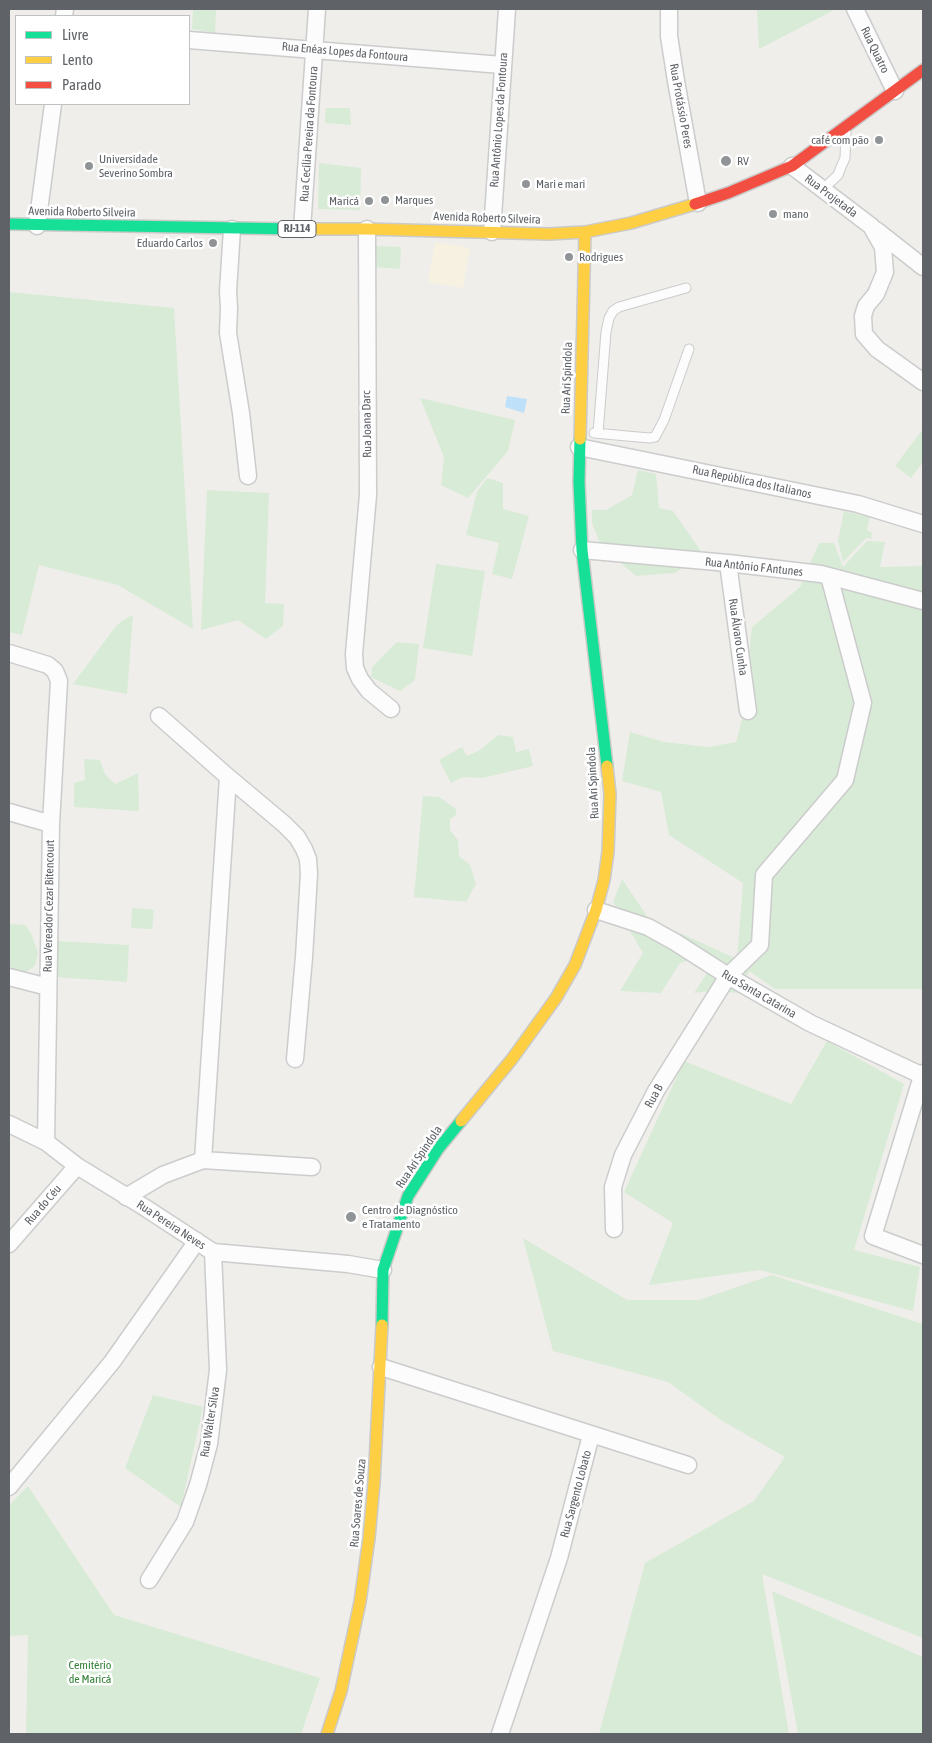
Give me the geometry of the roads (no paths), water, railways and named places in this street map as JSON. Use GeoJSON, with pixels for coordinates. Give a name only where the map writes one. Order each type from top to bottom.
{"type":"FeatureCollection","features":[{"type":"Feature","properties":{"kind":"street","name":"Rua Cecília Pereira da Fontoura"},"geometry":{"type":"LineString","coordinates":[[302,229],[317,9]]}},
{"type":"Feature","properties":{"kind":"street","name":"Rua Antônio Lopes da Fontoura"},"geometry":{"type":"LineString","coordinates":[[492,232],[507,9]]}},
{"type":"Feature","properties":{"kind":"street","name":"Rua Protássio Peres"},"geometry":{"type":"LineString","coordinates":[[669,9],[669,36],[698,203]]}},
{"type":"Feature","properties":{"kind":"street","name":"Rua Quatro"},"geometry":{"type":"LineString","coordinates":[[855,9],[895,91]]}},
{"type":"Feature","properties":{"kind":"street","name":"Rua Enéas Lopes da Fontoura"},"geometry":{"type":"LineString","coordinates":[[190,40],[502,65]]}},
{"type":"Feature","properties":{"kind":"street","name":"Avenida Roberto Silveira"},"geometry":{"type":"LineString","coordinates":[[9,224],[232,229],[367,229],[549,234],[585,232],[630,223],[698,203],[792,166],[923,70]]}},
{"type":"Feature","properties":{"kind":"street"},"geometry":{"type":"LineString","coordinates":[[37,226],[53,105]]}},
{"type":"Feature","properties":{"kind":"street","name":"Rua Projetada"},"geometry":{"type":"LineString","coordinates":[[792,166],[923,267]]}},
{"type":"Feature","properties":{"kind":"street","name":"Rua Projetada"},"geometry":{"type":"LineString","coordinates":[[871,226],[883,248],[885,272],[876,294],[866,306],[863,316],[864,334],[877,349],[923,382]]}},
{"type":"Feature","properties":{"kind":"street"},"geometry":{"type":"LineString","coordinates":[[232,229],[228,291],[228,333],[241,413],[248,476]]}},
{"type":"Feature","properties":{"kind":"street","name":"Rua Joana Darc"},"geometry":{"type":"LineString","coordinates":[[367,229],[368,495],[354,654],[355,668],[360,679],[368,690],[391,709]]}},
{"type":"Feature","properties":{"kind":"street","name":"Rua Ari Spindola"},"geometry":{"type":"LineString","coordinates":[[383,1270],[408,1196],[438,1148],[512,1059],[556,998],[575,965],[596,910],[604,880],[608,852],[610,794],[582,550],[579,439],[585,232]]}},
{"type":"Feature","properties":{"kind":"street","name":"Rua República dos Italianos"},"geometry":{"type":"LineString","coordinates":[[579,439],[858,504],[923,524]]}},
{"type":"Feature","properties":{"kind":"street","name":"Rua Antônio F Antunes"},"geometry":{"type":"LineString","coordinates":[[582,550],[728,563],[830,576],[923,601]]}},
{"type":"Feature","properties":{"kind":"street","name":"Rua Álvaro Cunha"},"geometry":{"type":"LineString","coordinates":[[728,563],[748,711]]}},
{"type":"Feature","properties":{"kind":"street","name":"Rua B"},"geometry":{"type":"LineString","coordinates":[[614,1228],[613,1187],[623,1155],[656,1091],[728,976],[760,946],[764,875],[845,780],[863,703],[830,576]]}},
{"type":"Feature","properties":{"kind":"street","name":"Rua Vereador Cezar Bitencourt"},"geometry":{"type":"LineString","coordinates":[[9,653],[48,665],[55,671],[59,681],[51,824],[46,1142]]}},
{"type":"Feature","properties":{"kind":"street"},"geometry":{"type":"LineString","coordinates":[[159,716],[284,824],[297,837],[308,859],[309,874],[304,957],[295,1059]]}},
{"type":"Feature","properties":{"kind":"street"},"geometry":{"type":"LineString","coordinates":[[203,1160],[228,777]]}},
{"type":"Feature","properties":{"kind":"street"},"geometry":{"type":"LineString","coordinates":[[9,812],[51,824]]}},
{"type":"Feature","properties":{"kind":"street","name":"Rua Santa Catarina"},"geometry":{"type":"LineString","coordinates":[[596,910],[648,927],[810,1024],[923,1074]]}},
{"type":"Feature","properties":{"kind":"street"},"geometry":{"type":"LineString","coordinates":[[9,977],[48,987]]}},
{"type":"Feature","properties":{"kind":"street"},"geometry":{"type":"LineString","coordinates":[[923,1074],[873,1236],[923,1255]]}},
{"type":"Feature","properties":{"kind":"street","name":"Rua Pereira Neves"},"geometry":{"type":"LineString","coordinates":[[9,1124],[46,1142],[77,1166],[213,1252],[348,1264],[383,1270]]}},
{"type":"Feature","properties":{"kind":"street"},"geometry":{"type":"LineString","coordinates":[[126,1197],[163,1175],[203,1160],[312,1168]]}},
{"type":"Feature","properties":{"kind":"street","name":"Rua do Céu"},"geometry":{"type":"LineString","coordinates":[[9,1244],[77,1166]]}},
{"type":"Feature","properties":{"kind":"street"},"geometry":{"type":"LineString","coordinates":[[13,1483],[112,1362],[196,1241]]}},
{"type":"Feature","properties":{"kind":"street","name":"Rua Walter Silva"},"geometry":{"type":"LineString","coordinates":[[150,1580],[185,1522],[198,1485],[208,1444],[218,1370],[213,1252]]}},
{"type":"Feature","properties":{"kind":"street","name":"Rua Soares de Souza"},"geometry":{"type":"LineString","coordinates":[[329,1734],[341,1690],[360,1602],[369,1538],[381,1367],[383,1270]]}},
{"type":"Feature","properties":{"kind":"street","name":"Rua Sargento Lobato"},"geometry":{"type":"LineString","coordinates":[[381,1367],[592,1435],[559,1558],[500,1734]]}},
{"type":"Feature","properties":{"kind":"street"},"geometry":{"type":"LineString","coordinates":[[592,1435],[688,1465]]}},
{"type":"Feature","properties":{"kind":"lane"},"geometry":{"type":"LineString","coordinates":[[822,190],[838,175],[842,167],[845,158],[847,127]]}},
{"type":"Feature","properties":{"kind":"lane"},"geometry":{"type":"LineString","coordinates":[[598,433],[606,332],[609,318],[619,306],[686,288]]}},
{"type":"Feature","properties":{"kind":"lane"},"geometry":{"type":"LineString","coordinates":[[579,439],[598,433],[656,437],[664,420],[689,349]]}},
{"type":"Feature","properties":{"kind":"water"},"geometry":{"type":"Polygon","coordinates":[[[507,396],[527,399],[524,413],[505,407],[507,396]]]}},
{"type":"Feature","properties":{"kind":"place","name":"café com pão"},"geometry":{"type":"Point","coordinates":[879,140]}},
{"type":"Feature","properties":{"kind":"place","name":"RV"},"geometry":{"type":"Point","coordinates":[726,161]}},
{"type":"Feature","properties":{"kind":"place","name":"Universidade Severino Sombra"},"geometry":{"type":"Point","coordinates":[89,166]}},
{"type":"Feature","properties":{"kind":"place","name":"Mari e mari"},"geometry":{"type":"Point","coordinates":[526,184]}},
{"type":"Feature","properties":{"kind":"place","name":"Marques"},"geometry":{"type":"Point","coordinates":[385,200]}},
{"type":"Feature","properties":{"kind":"place","name":"Maricá"},"geometry":{"type":"Point","coordinates":[369,201]}},
{"type":"Feature","properties":{"kind":"place","name":"mano"},"geometry":{"type":"Point","coordinates":[773,214]}},
{"type":"Feature","properties":{"kind":"place","name":"Eduardo Carlos"},"geometry":{"type":"Point","coordinates":[213,243]}},
{"type":"Feature","properties":{"kind":"place","name":"Rodrigues"},"geometry":{"type":"Point","coordinates":[569,257]}},
{"type":"Feature","properties":{"kind":"place","name":"Centro de Diagnóstico e Tratamento"},"geometry":{"type":"Point","coordinates":[351,1217]}},
{"type":"Feature","properties":{"kind":"park label","name":"Cemitério de Maricá"},"geometry":{"type":"Point","coordinates":[90,1672]}}]}
